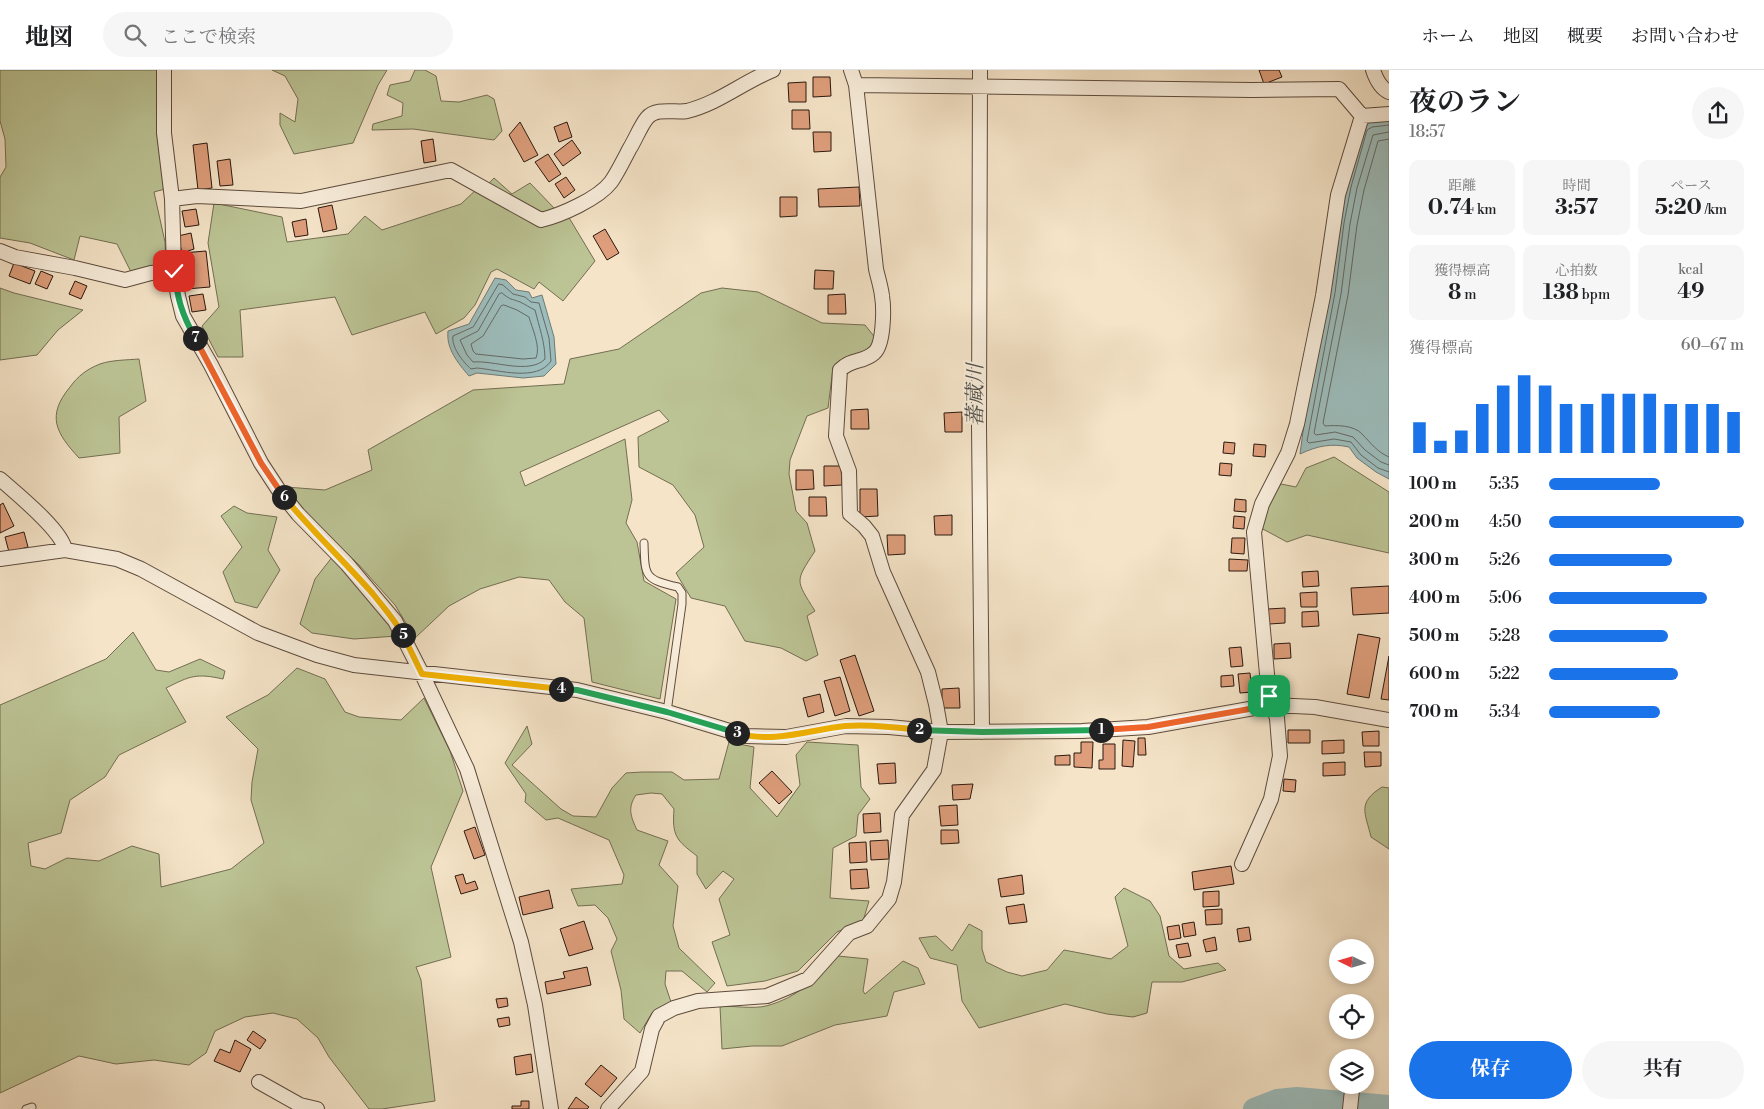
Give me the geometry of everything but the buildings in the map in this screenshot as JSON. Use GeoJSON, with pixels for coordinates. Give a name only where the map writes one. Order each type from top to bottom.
{"type":"FeatureCollection","features":[{"type":"Feature","properties":{"kind":"street"},"geometry":{"type":"LineString","coordinates":[[164,70],[164,133],[172,198],[174,271],[183,316],[211,365],[261,463],[298,514],[347,564],[395,621],[422,674],[466,769],[521,942],[535,1005],[551,1109]]}},
{"type":"Feature","properties":{"kind":"street"},"geometry":{"type":"LineString","coordinates":[[172,198],[197,196],[301,201],[451,170],[541,220],[556,216],[586,202],[610,183],[647,118],[662,112],[684,111],[704,106],[773,70]]}},
{"type":"Feature","properties":{"kind":"street"},"geometry":{"type":"LineString","coordinates":[[608,1109],[642,1071],[652,1029],[658,1016],[674,1008],[698,1001],[767,996],[808,979],[849,934],[867,926],[889,898],[894,882],[902,815],[934,770],[941,732],[928,672],[887,580],[872,536],[850,514],[849,471],[836,436],[840,370],[847,362],[867,358],[876,352],[881,341],[882,297],[876,269],[856,85],[852,70]]}},
{"type":"Feature","properties":{"kind":"street"},"geometry":{"type":"LineString","coordinates":[[980,70],[977,86],[982,732]]}},
{"type":"Feature","properties":{"kind":"street"},"geometry":{"type":"LineString","coordinates":[[1373,70],[1376,79],[1384,90],[1389,92]]}},
{"type":"Feature","properties":{"kind":"street"},"geometry":{"type":"LineString","coordinates":[[856,85],[1252,90],[1339,89],[1362,116]]}},
{"type":"Feature","properties":{"kind":"street"},"geometry":{"type":"LineString","coordinates":[[1362,116],[1389,114]]}},
{"type":"Feature","properties":{"kind":"street"},"geometry":{"type":"LineString","coordinates":[[1242,864],[1271,799],[1280,756],[1277,718],[1269,696],[1254,532],[1262,504],[1288,453],[1297,424],[1322,296],[1338,195],[1362,116]]}},
{"type":"Feature","properties":{"kind":"street"},"geometry":{"type":"LineString","coordinates":[[0,251],[15,257],[75,268],[125,280],[152,273],[174,271]]}},
{"type":"Feature","properties":{"kind":"street"},"geometry":{"type":"LineString","coordinates":[[0,479],[43,518],[64,543],[65,550]]}},
{"type":"Feature","properties":{"kind":"street"},"geometry":{"type":"LineString","coordinates":[[0,559],[65,550],[117,558],[141,569],[258,633],[317,655],[354,665],[577,690],[667,712],[746,736],[786,736],[846,726],[889,727],[941,732],[1082,731],[1148,727],[1272,705],[1315,707],[1389,720]]}},
{"type":"Feature","properties":{"kind":"street"},"geometry":{"type":"LineString","coordinates":[[259,1082],[300,1105],[317,1109]]}},
{"type":"Feature","properties":{"kind":"street"},"geometry":{"type":"LineString","coordinates":[[1350,1109],[1352,1094]]}},
{"type":"Feature","properties":{"kind":"lane"},"geometry":{"type":"LineString","coordinates":[[644,543],[645,566],[649,576],[655,581],[678,587],[682,593],[667,712]]}},
{"type":"Feature","properties":{"kind":"green space"},"geometry":{"type":"Polygon","coordinates":[[[0,70],[158,70],[165,189],[154,192],[165,242],[166,266],[131,272],[117,244],[80,236],[74,260],[30,243],[0,238],[0,177],[6,167],[5,139],[0,121],[0,70]]]}},
{"type":"Feature","properties":{"kind":"green space"},"geometry":{"type":"Polygon","coordinates":[[[272,70],[387,70],[378,85],[353,143],[294,154],[280,125],[280,113],[295,122],[298,99],[285,76],[272,70]]]}},
{"type":"Feature","properties":{"kind":"green space"},"geometry":{"type":"Polygon","coordinates":[[[415,70],[425,70],[436,76],[441,101],[459,102],[487,95],[494,99],[502,131],[494,140],[413,129],[372,130],[373,124],[402,116],[403,103],[387,95],[390,85],[410,81],[415,70]]]}},
{"type":"Feature","properties":{"kind":"green space"},"geometry":{"type":"Polygon","coordinates":[[[494,178],[512,194],[530,183],[555,209],[541,217],[486,186],[494,178]]]}},
{"type":"Feature","properties":{"kind":"green space"},"geometry":{"type":"Polygon","coordinates":[[[478,188],[541,223],[568,216],[595,261],[563,301],[539,282],[534,289],[497,269],[491,272],[475,305],[464,318],[436,334],[425,312],[352,335],[335,297],[240,310],[243,357],[218,357],[202,326],[219,307],[208,243],[214,203],[282,217],[287,242],[348,234],[365,216],[382,230],[461,204],[478,188]]]}},
{"type":"Feature","properties":{"kind":"green space"},"geometry":{"type":"Polygon","coordinates":[[[0,288],[83,310],[58,330],[37,355],[0,360],[0,288]]]}},
{"type":"Feature","properties":{"kind":"green space"},"geometry":{"type":"Polygon","coordinates":[[[722,288],[758,292],[822,323],[865,325],[877,340],[865,351],[843,358],[833,368],[828,408],[807,416],[790,460],[789,474],[796,511],[807,523],[815,551],[801,575],[800,581],[815,611],[807,616],[818,655],[806,661],[781,648],[745,641],[725,606],[691,598],[676,573],[704,547],[695,515],[673,485],[639,467],[638,437],[669,421],[659,410],[520,472],[525,486],[625,439],[632,500],[626,523],[637,542],[644,581],[676,599],[660,699],[592,682],[584,618],[565,602],[549,580],[519,577],[480,589],[449,606],[415,638],[395,605],[359,565],[297,507],[286,487],[325,490],[372,470],[368,450],[473,390],[564,384],[570,359],[619,349],[701,293],[722,288]]]}},
{"type":"Feature","properties":{"kind":"green space"},"geometry":{"type":"Polygon","coordinates":[[[139,359],[146,401],[119,417],[120,453],[79,458],[65,440],[57,424],[58,407],[63,397],[76,379],[91,368],[119,360],[139,359]]]}},
{"type":"Feature","properties":{"kind":"green space"},"geometry":{"type":"Polygon","coordinates":[[[1334,457],[1389,492],[1389,553],[1307,535],[1287,542],[1261,528],[1269,503],[1281,484],[1296,487],[1306,468],[1334,457]]]}},
{"type":"Feature","properties":{"kind":"green space"},"geometry":{"type":"Polygon","coordinates":[[[234,506],[247,513],[277,517],[268,550],[280,570],[257,608],[235,602],[223,572],[242,547],[221,516],[234,506]]]}},
{"type":"Feature","properties":{"kind":"green space"},"geometry":{"type":"Polygon","coordinates":[[[333,556],[381,609],[397,636],[354,639],[312,633],[300,624],[315,579],[333,556]]]}},
{"type":"Feature","properties":{"kind":"green space"},"geometry":{"type":"Polygon","coordinates":[[[133,632],[156,670],[169,672],[200,659],[225,671],[223,679],[199,676],[166,688],[186,722],[119,755],[105,777],[70,800],[61,833],[28,843],[31,866],[45,869],[67,858],[99,861],[132,846],[159,854],[161,887],[231,869],[264,843],[251,800],[258,749],[226,717],[268,695],[297,668],[325,679],[345,712],[359,717],[401,720],[424,698],[450,751],[463,791],[431,867],[451,957],[416,967],[421,980],[435,1101],[382,1109],[369,1109],[329,1057],[318,1038],[297,1019],[273,1013],[245,1017],[215,1031],[206,1053],[189,1065],[154,1060],[116,1064],[79,1056],[0,1093],[0,705],[106,659],[133,632]]]}},
{"type":"Feature","properties":{"kind":"green space"},"geometry":{"type":"Polygon","coordinates":[[[527,726],[532,744],[512,765],[561,809],[573,816],[596,817],[612,788],[626,773],[672,772],[684,780],[719,779],[729,742],[754,747],[750,788],[777,817],[800,785],[796,755],[807,742],[858,745],[861,787],[870,799],[858,815],[856,836],[833,848],[830,898],[869,901],[863,921],[837,932],[798,971],[765,981],[727,986],[712,942],[730,935],[719,899],[734,879],[723,871],[706,889],[697,874],[697,856],[684,846],[675,832],[674,809],[662,794],[636,795],[631,812],[637,830],[668,841],[659,865],[678,886],[673,926],[679,948],[715,983],[707,992],[682,971],[666,971],[665,984],[671,1002],[652,1013],[640,1033],[624,1019],[621,990],[611,951],[617,939],[608,918],[595,905],[578,906],[571,889],[622,884],[624,875],[609,840],[558,818],[546,820],[525,802],[526,794],[505,763],[527,726]]]}},
{"type":"Feature","properties":{"kind":"green space"},"geometry":{"type":"Polygon","coordinates":[[[1382,787],[1389,788],[1389,849],[1371,837],[1365,814],[1366,803],[1369,798],[1382,787]]]}},
{"type":"Feature","properties":{"kind":"green space"},"geometry":{"type":"Polygon","coordinates":[[[1124,888],[1150,901],[1160,916],[1169,956],[1184,969],[1218,963],[1226,970],[1182,982],[1152,982],[1147,1013],[1133,1017],[1107,1014],[1065,1004],[979,1028],[962,1001],[957,965],[930,958],[919,938],[936,936],[952,951],[969,924],[982,931],[982,949],[986,962],[1007,972],[1022,976],[1047,970],[1064,950],[1111,959],[1128,946],[1115,897],[1124,888]]]}},
{"type":"Feature","properties":{"kind":"green space"},"geometry":{"type":"Polygon","coordinates":[[[838,956],[868,959],[863,991],[865,994],[903,961],[918,968],[925,984],[894,992],[887,1016],[835,1025],[782,1046],[722,1049],[720,1006],[766,1006],[787,998],[806,986],[838,956]]]}},
{"type":"Feature","properties":{"kind":"water"},"geometry":{"type":"Polygon","coordinates":[[[1389,120],[1389,479],[1357,458],[1349,447],[1324,446],[1300,454],[1346,186],[1363,127],[1370,122],[1389,120]]]}},
{"type":"Feature","properties":{"kind":"water"},"geometry":{"type":"Polygon","coordinates":[[[495,278],[506,280],[516,290],[529,292],[532,298],[542,295],[554,337],[556,364],[544,376],[523,378],[477,373],[469,376],[451,350],[448,331],[469,324],[495,278]]]}},
{"type":"Feature","properties":{"kind":"waterway"},"geometry":{"type":"LineString","coordinates":[[1254,1109],[1277,1100],[1297,1098],[1389,1106]]}},
{"type":"Feature","properties":{"kind":"route"},"geometry":{"type":"LineString","coordinates":[[174,271],[183,316],[211,365],[261,463],[298,514],[347,564],[395,621],[422,674],[577,690],[667,712],[746,736],[786,736],[846,726],[889,727],[941,732],[1082,731],[1148,727],[1272,705],[1269,696]]}},
{"type":"Feature","properties":{"kind":"water label","name":"蕃蔵川"},"geometry":{"type":"Point","coordinates":[976,395]}}]}
